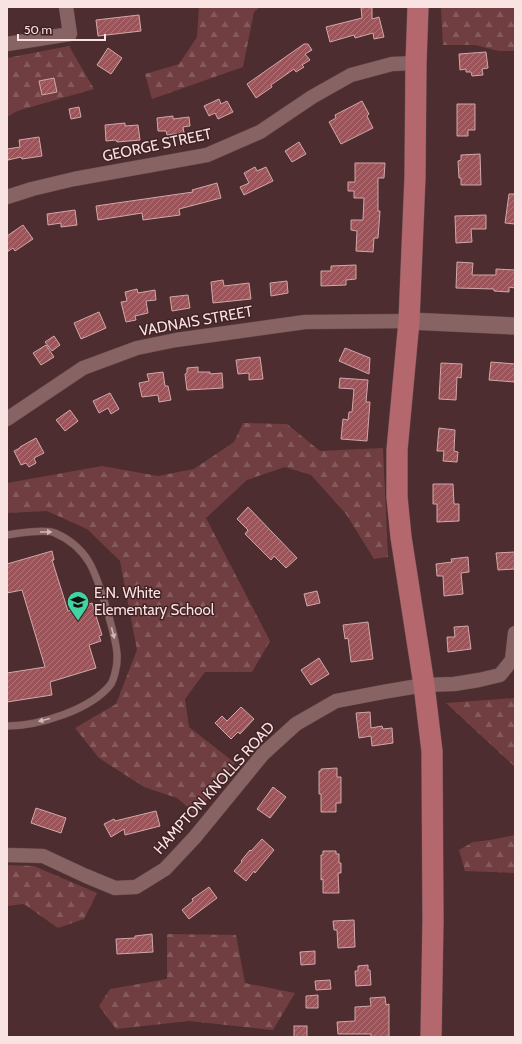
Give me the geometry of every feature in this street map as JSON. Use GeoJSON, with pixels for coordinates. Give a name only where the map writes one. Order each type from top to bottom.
{"type":"FeatureCollection","features":[{"type":"Feature","properties":{"kind":"main road"},"geometry":{"type":"LineString","coordinates":[[418,7],[415,177],[409,321],[397,450],[397,497],[401,537],[424,685],[432,751],[432,1037]]}},
{"type":"Feature","properties":{"kind":"street"},"geometry":{"type":"LineString","coordinates":[[7,44],[70,34],[66,7]]}},
{"type":"Feature","properties":{"kind":"street","name":"GEORGE STREET"},"geometry":{"type":"LineString","coordinates":[[7,197],[32,188],[207,155],[260,132],[312,96],[351,75],[392,64],[416,63]]}},
{"type":"Feature","properties":{"kind":"street"},"geometry":{"type":"LineString","coordinates":[[409,321],[515,326]]}},
{"type":"Feature","properties":{"kind":"street","name":"VADNAIS STREET"},"geometry":{"type":"LineString","coordinates":[[7,419],[83,368],[138,348],[176,340],[305,322],[409,321]]}},
{"type":"Feature","properties":{"kind":"street","name":"HAMPTON KNOLLS ROAD"},"geometry":{"type":"LineString","coordinates":[[7,854],[43,856],[115,888],[136,887],[165,869],[200,832],[263,754],[296,724],[336,701],[424,685],[454,684],[500,675],[512,660],[515,633]]}},
{"type":"Feature","properties":{"kind":"lane"},"geometry":{"type":"LineString","coordinates":[[7,534],[24,532],[54,532],[73,542],[89,562],[97,582],[114,636],[117,660],[111,683],[93,700],[60,716],[21,726],[7,726]]}},
{"type":"Feature","properties":{"kind":"green space"},"geometry":{"type":"Polygon","coordinates":[[[199,7],[260,7],[254,12],[243,67],[152,99],[145,74],[179,64],[197,37],[199,7]]]}},
{"type":"Feature","properties":{"kind":"green space"},"geometry":{"type":"Polygon","coordinates":[[[441,7],[515,7],[515,51],[499,51],[475,45],[443,45],[441,7]]]}},
{"type":"Feature","properties":{"kind":"green space"},"geometry":{"type":"Polygon","coordinates":[[[69,46],[94,89],[17,111],[7,117],[7,58],[69,46]]]}},
{"type":"Feature","properties":{"kind":"green space"},"geometry":{"type":"Polygon","coordinates":[[[243,423],[287,424],[320,451],[383,448],[388,557],[374,559],[346,514],[311,475],[285,467],[247,480],[206,518],[270,641],[252,672],[205,672],[185,699],[189,727],[235,763],[196,814],[177,798],[144,787],[99,758],[75,728],[116,704],[137,650],[120,561],[87,529],[47,511],[7,513],[7,483],[102,466],[158,476],[194,469],[234,442],[243,423]]]}},
{"type":"Feature","properties":{"kind":"green space"},"geometry":{"type":"Polygon","coordinates":[[[515,698],[515,767],[446,703],[515,698]]]}},
{"type":"Feature","properties":{"kind":"green space"},"geometry":{"type":"Polygon","coordinates":[[[515,835],[515,873],[465,871],[459,850],[473,842],[515,835]]]}},
{"type":"Feature","properties":{"kind":"green space"},"geometry":{"type":"Polygon","coordinates":[[[7,865],[34,866],[97,893],[84,919],[58,928],[24,904],[7,906],[7,865]]]}},
{"type":"Feature","properties":{"kind":"green space"},"geometry":{"type":"Polygon","coordinates":[[[167,934],[236,935],[245,983],[295,993],[273,1030],[189,1021],[116,1029],[99,1006],[110,989],[167,979],[167,934]]]}},
{"type":"Feature","properties":{"kind":"building"},"geometry":{"type":"Polygon","coordinates":[[[361,7],[372,7],[372,19],[379,17],[384,37],[374,39],[373,33],[355,38],[354,35],[330,42],[326,27],[362,18],[361,7]]]}},
{"type":"Feature","properties":{"kind":"building"},"geometry":{"type":"Polygon","coordinates":[[[139,15],[141,31],[98,36],[96,20],[139,15]]]}},
{"type":"Feature","properties":{"kind":"building"},"geometry":{"type":"Polygon","coordinates":[[[304,44],[308,44],[312,50],[305,54],[310,60],[302,65],[304,67],[296,72],[294,69],[271,85],[272,87],[256,98],[247,84],[304,44]]]}},
{"type":"Feature","properties":{"kind":"building"},"geometry":{"type":"Polygon","coordinates":[[[108,48],[122,58],[111,74],[97,65],[108,48]]]}},
{"type":"Feature","properties":{"kind":"building"},"geometry":{"type":"Polygon","coordinates":[[[486,52],[488,68],[482,69],[483,75],[472,76],[471,72],[466,72],[466,69],[460,70],[459,54],[486,52]]]}},
{"type":"Feature","properties":{"kind":"building"},"geometry":{"type":"Polygon","coordinates":[[[54,78],[57,92],[42,95],[39,81],[54,78]]]}},
{"type":"Feature","properties":{"kind":"building"},"geometry":{"type":"Polygon","coordinates":[[[219,99],[221,104],[227,101],[233,112],[218,119],[215,113],[209,116],[204,106],[219,99]]]}},
{"type":"Feature","properties":{"kind":"building"},"geometry":{"type":"Polygon","coordinates":[[[362,101],[369,114],[367,116],[373,128],[341,144],[329,122],[336,118],[335,115],[362,101]]]}},
{"type":"Feature","properties":{"kind":"building"},"geometry":{"type":"Polygon","coordinates":[[[457,104],[475,104],[475,130],[468,130],[468,136],[457,136],[457,104]]]}},
{"type":"Feature","properties":{"kind":"building"},"geometry":{"type":"Polygon","coordinates":[[[79,107],[81,117],[71,119],[69,109],[79,107]]]}},
{"type":"Feature","properties":{"kind":"building"},"geometry":{"type":"Polygon","coordinates":[[[173,116],[173,119],[189,117],[190,126],[183,127],[184,133],[167,135],[166,131],[158,131],[157,118],[173,116]]]}},
{"type":"Feature","properties":{"kind":"building"},"geometry":{"type":"Polygon","coordinates":[[[125,123],[125,126],[138,125],[140,140],[117,142],[116,140],[106,141],[105,125],[125,123]]]}},
{"type":"Feature","properties":{"kind":"building"},"geometry":{"type":"Polygon","coordinates":[[[39,137],[42,156],[22,159],[21,157],[8,160],[7,149],[20,147],[19,140],[39,137]]]}},
{"type":"Feature","properties":{"kind":"building"},"geometry":{"type":"Polygon","coordinates":[[[299,142],[306,154],[292,162],[285,151],[299,142]]]}},
{"type":"Feature","properties":{"kind":"building"},"geometry":{"type":"Polygon","coordinates":[[[480,154],[481,185],[461,185],[458,161],[461,160],[461,155],[480,154]]]}},
{"type":"Feature","properties":{"kind":"building"},"geometry":{"type":"Polygon","coordinates":[[[355,163],[385,163],[384,178],[378,178],[378,211],[380,211],[378,238],[374,238],[373,252],[356,251],[357,231],[351,230],[351,220],[363,220],[364,198],[354,198],[354,191],[348,191],[348,182],[355,182],[355,163]]]}},
{"type":"Feature","properties":{"kind":"building"},"geometry":{"type":"Polygon","coordinates":[[[255,167],[257,171],[266,167],[273,181],[244,195],[240,187],[249,183],[244,173],[255,167]]]}},
{"type":"Feature","properties":{"kind":"building"},"geometry":{"type":"Polygon","coordinates":[[[217,183],[221,198],[179,209],[180,215],[143,220],[142,213],[98,220],[96,206],[193,192],[192,190],[217,183]]]}},
{"type":"Feature","properties":{"kind":"building"},"geometry":{"type":"Polygon","coordinates":[[[509,194],[515,194],[515,224],[505,223],[509,194]]]}},
{"type":"Feature","properties":{"kind":"building"},"geometry":{"type":"Polygon","coordinates":[[[75,210],[77,225],[61,227],[61,223],[48,225],[47,214],[75,210]]]}},
{"type":"Feature","properties":{"kind":"building"},"geometry":{"type":"Polygon","coordinates":[[[486,215],[486,229],[471,229],[472,242],[456,243],[455,216],[486,215]]]}},
{"type":"Feature","properties":{"kind":"building"},"geometry":{"type":"Polygon","coordinates":[[[23,225],[33,239],[15,251],[13,248],[7,252],[7,236],[23,225]]]}},
{"type":"Feature","properties":{"kind":"building"},"geometry":{"type":"Polygon","coordinates":[[[457,262],[473,263],[472,275],[496,275],[496,269],[515,270],[515,288],[509,287],[509,292],[494,291],[494,289],[456,288],[457,262]]]}},
{"type":"Feature","properties":{"kind":"building"},"geometry":{"type":"Polygon","coordinates":[[[356,265],[356,279],[346,280],[346,285],[321,286],[321,271],[331,271],[331,266],[356,265]]]}},
{"type":"Feature","properties":{"kind":"building"},"geometry":{"type":"Polygon","coordinates":[[[223,280],[224,286],[249,283],[251,299],[213,303],[211,282],[223,280]]]}},
{"type":"Feature","properties":{"kind":"building"},"geometry":{"type":"Polygon","coordinates":[[[287,281],[288,293],[271,296],[270,283],[287,281]]]}},
{"type":"Feature","properties":{"kind":"building"},"geometry":{"type":"Polygon","coordinates":[[[137,289],[138,293],[155,290],[156,300],[146,301],[148,313],[135,316],[136,320],[126,322],[121,302],[127,301],[125,292],[137,289]]]}},
{"type":"Feature","properties":{"kind":"building"},"geometry":{"type":"Polygon","coordinates":[[[188,295],[190,308],[172,311],[170,297],[188,295]]]}},
{"type":"Feature","properties":{"kind":"building"},"geometry":{"type":"Polygon","coordinates":[[[99,312],[106,328],[81,339],[74,323],[99,312]]]}},
{"type":"Feature","properties":{"kind":"building"},"geometry":{"type":"Polygon","coordinates":[[[54,336],[60,345],[52,351],[45,342],[54,336]]]}},
{"type":"Feature","properties":{"kind":"building"},"geometry":{"type":"Polygon","coordinates":[[[46,345],[54,357],[41,365],[33,353],[46,345]]]}},
{"type":"Feature","properties":{"kind":"building"},"geometry":{"type":"Polygon","coordinates":[[[345,348],[370,358],[369,374],[339,361],[345,348]]]}},
{"type":"Feature","properties":{"kind":"building"},"geometry":{"type":"Polygon","coordinates":[[[260,357],[263,379],[249,380],[249,373],[238,374],[236,360],[260,357]]]}},
{"type":"Feature","properties":{"kind":"building"},"geometry":{"type":"Polygon","coordinates":[[[491,362],[515,364],[515,382],[489,380],[491,362]]]}},
{"type":"Feature","properties":{"kind":"building"},"geometry":{"type":"Polygon","coordinates":[[[441,363],[462,364],[461,378],[457,377],[456,400],[439,399],[441,363]]]}},
{"type":"Feature","properties":{"kind":"building"},"geometry":{"type":"Polygon","coordinates":[[[198,367],[198,372],[210,372],[210,374],[222,373],[223,388],[187,390],[185,374],[187,373],[187,368],[198,367]]]}},
{"type":"Feature","properties":{"kind":"building"},"geometry":{"type":"Polygon","coordinates":[[[163,372],[165,386],[168,386],[171,400],[159,402],[158,395],[142,397],[139,383],[149,381],[147,374],[163,372]]]}},
{"type":"Feature","properties":{"kind":"building"},"geometry":{"type":"Polygon","coordinates":[[[340,378],[368,380],[366,402],[370,402],[367,441],[341,439],[343,419],[348,420],[349,412],[352,412],[354,389],[339,388],[340,378]]]}},
{"type":"Feature","properties":{"kind":"building"},"geometry":{"type":"Polygon","coordinates":[[[110,393],[119,409],[111,414],[108,408],[99,413],[93,401],[110,393]]]}},
{"type":"Feature","properties":{"kind":"building"},"geometry":{"type":"Polygon","coordinates":[[[70,410],[78,421],[65,431],[56,420],[70,410]]]}},
{"type":"Feature","properties":{"kind":"building"},"geometry":{"type":"Polygon","coordinates":[[[439,428],[455,430],[454,451],[458,452],[457,462],[443,461],[444,451],[437,451],[439,428]]]}},
{"type":"Feature","properties":{"kind":"building"},"geometry":{"type":"Polygon","coordinates":[[[36,438],[44,453],[34,458],[36,463],[29,467],[26,463],[21,465],[14,451],[36,438]]]}},
{"type":"Feature","properties":{"kind":"building"},"geometry":{"type":"Polygon","coordinates":[[[433,484],[453,484],[454,504],[459,504],[459,521],[437,522],[437,504],[433,504],[433,484]]]}},
{"type":"Feature","properties":{"kind":"building"},"geometry":{"type":"Polygon","coordinates":[[[248,507],[297,558],[286,568],[274,556],[271,560],[245,534],[248,530],[237,519],[248,507]]]}},
{"type":"Feature","properties":{"kind":"building"},"geometry":{"type":"Polygon","coordinates":[[[52,551],[54,560],[52,560],[68,611],[92,603],[102,635],[99,636],[101,641],[89,645],[96,668],[50,682],[52,695],[7,702],[7,673],[45,667],[22,590],[7,593],[7,564],[52,551]]]}},
{"type":"Feature","properties":{"kind":"building"},"geometry":{"type":"Polygon","coordinates":[[[515,552],[515,569],[498,570],[496,553],[515,552]]]}},
{"type":"Feature","properties":{"kind":"building"},"geometry":{"type":"Polygon","coordinates":[[[468,557],[469,572],[461,573],[463,594],[444,596],[443,576],[437,576],[436,564],[452,562],[451,559],[468,557]]]}},
{"type":"Feature","properties":{"kind":"building"},"geometry":{"type":"Polygon","coordinates":[[[317,591],[320,603],[307,606],[304,594],[317,591]]]}},
{"type":"Feature","properties":{"kind":"building"},"geometry":{"type":"Polygon","coordinates":[[[368,622],[373,659],[351,662],[348,638],[345,639],[343,625],[368,622]]]}},
{"type":"Feature","properties":{"kind":"building"},"geometry":{"type":"Polygon","coordinates":[[[468,626],[471,649],[448,652],[447,637],[455,637],[454,627],[468,626]]]}},
{"type":"Feature","properties":{"kind":"building"},"geometry":{"type":"Polygon","coordinates":[[[319,658],[329,674],[311,685],[301,670],[319,658]]]}},
{"type":"Feature","properties":{"kind":"building"},"geometry":{"type":"Polygon","coordinates":[[[241,707],[254,719],[240,734],[238,732],[231,739],[215,723],[222,716],[227,721],[241,707]]]}},
{"type":"Feature","properties":{"kind":"building"},"geometry":{"type":"Polygon","coordinates":[[[370,712],[371,728],[382,726],[383,729],[392,728],[393,743],[372,746],[371,736],[359,738],[356,713],[370,712]]]}},
{"type":"Feature","properties":{"kind":"building"},"geometry":{"type":"Polygon","coordinates":[[[337,768],[337,777],[341,777],[341,803],[336,803],[336,812],[321,812],[319,771],[321,771],[321,769],[337,768]]]}},
{"type":"Feature","properties":{"kind":"building"},"geometry":{"type":"Polygon","coordinates":[[[273,787],[286,797],[270,818],[257,809],[273,787]]]}},
{"type":"Feature","properties":{"kind":"building"},"geometry":{"type":"Polygon","coordinates":[[[36,808],[66,818],[61,833],[31,823],[36,808]]]}},
{"type":"Feature","properties":{"kind":"building"},"geometry":{"type":"Polygon","coordinates":[[[156,811],[160,826],[125,835],[124,829],[111,837],[104,824],[114,819],[115,821],[156,811]]]}},
{"type":"Feature","properties":{"kind":"building"},"geometry":{"type":"Polygon","coordinates":[[[262,839],[274,850],[255,873],[254,871],[246,881],[234,871],[250,850],[251,851],[262,839]]]}},
{"type":"Feature","properties":{"kind":"building"},"geometry":{"type":"Polygon","coordinates":[[[323,851],[336,851],[336,854],[339,854],[341,873],[338,873],[339,893],[323,893],[323,879],[321,880],[321,855],[323,855],[323,851]]]}},
{"type":"Feature","properties":{"kind":"building"},"geometry":{"type":"Polygon","coordinates":[[[209,887],[217,898],[189,919],[182,910],[193,901],[192,899],[209,887]]]}},
{"type":"Feature","properties":{"kind":"building"},"geometry":{"type":"Polygon","coordinates":[[[354,920],[355,947],[338,948],[337,930],[334,930],[333,921],[354,920]]]}},
{"type":"Feature","properties":{"kind":"building"},"geometry":{"type":"Polygon","coordinates":[[[152,934],[153,952],[117,954],[116,939],[135,938],[135,936],[152,934]]]}},
{"type":"Feature","properties":{"kind":"building"},"geometry":{"type":"Polygon","coordinates":[[[315,951],[315,964],[301,965],[300,952],[315,951]]]}},
{"type":"Feature","properties":{"kind":"building"},"geometry":{"type":"Polygon","coordinates":[[[368,965],[368,970],[370,970],[371,985],[356,986],[355,971],[358,971],[358,966],[368,965]]]}},
{"type":"Feature","properties":{"kind":"building"},"geometry":{"type":"Polygon","coordinates":[[[330,980],[331,989],[316,990],[315,981],[330,980]]]}},
{"type":"Feature","properties":{"kind":"building"},"geometry":{"type":"Polygon","coordinates":[[[318,995],[318,1008],[306,1008],[306,996],[318,995]]]}},
{"type":"Feature","properties":{"kind":"building"},"geometry":{"type":"Polygon","coordinates":[[[385,997],[386,1005],[389,1004],[389,1037],[371,1037],[371,1034],[338,1034],[337,1022],[355,1021],[355,1007],[371,1006],[370,998],[385,997]]]}},
{"type":"Feature","properties":{"kind":"building"},"geometry":{"type":"Polygon","coordinates":[[[294,1026],[307,1026],[307,1037],[294,1037],[294,1026]]]}},
{"type":"Feature","properties":{"kind":"place","name":"E.N. White Elementary School"},"geometry":{"type":"Point","coordinates":[78,622]}}]}
